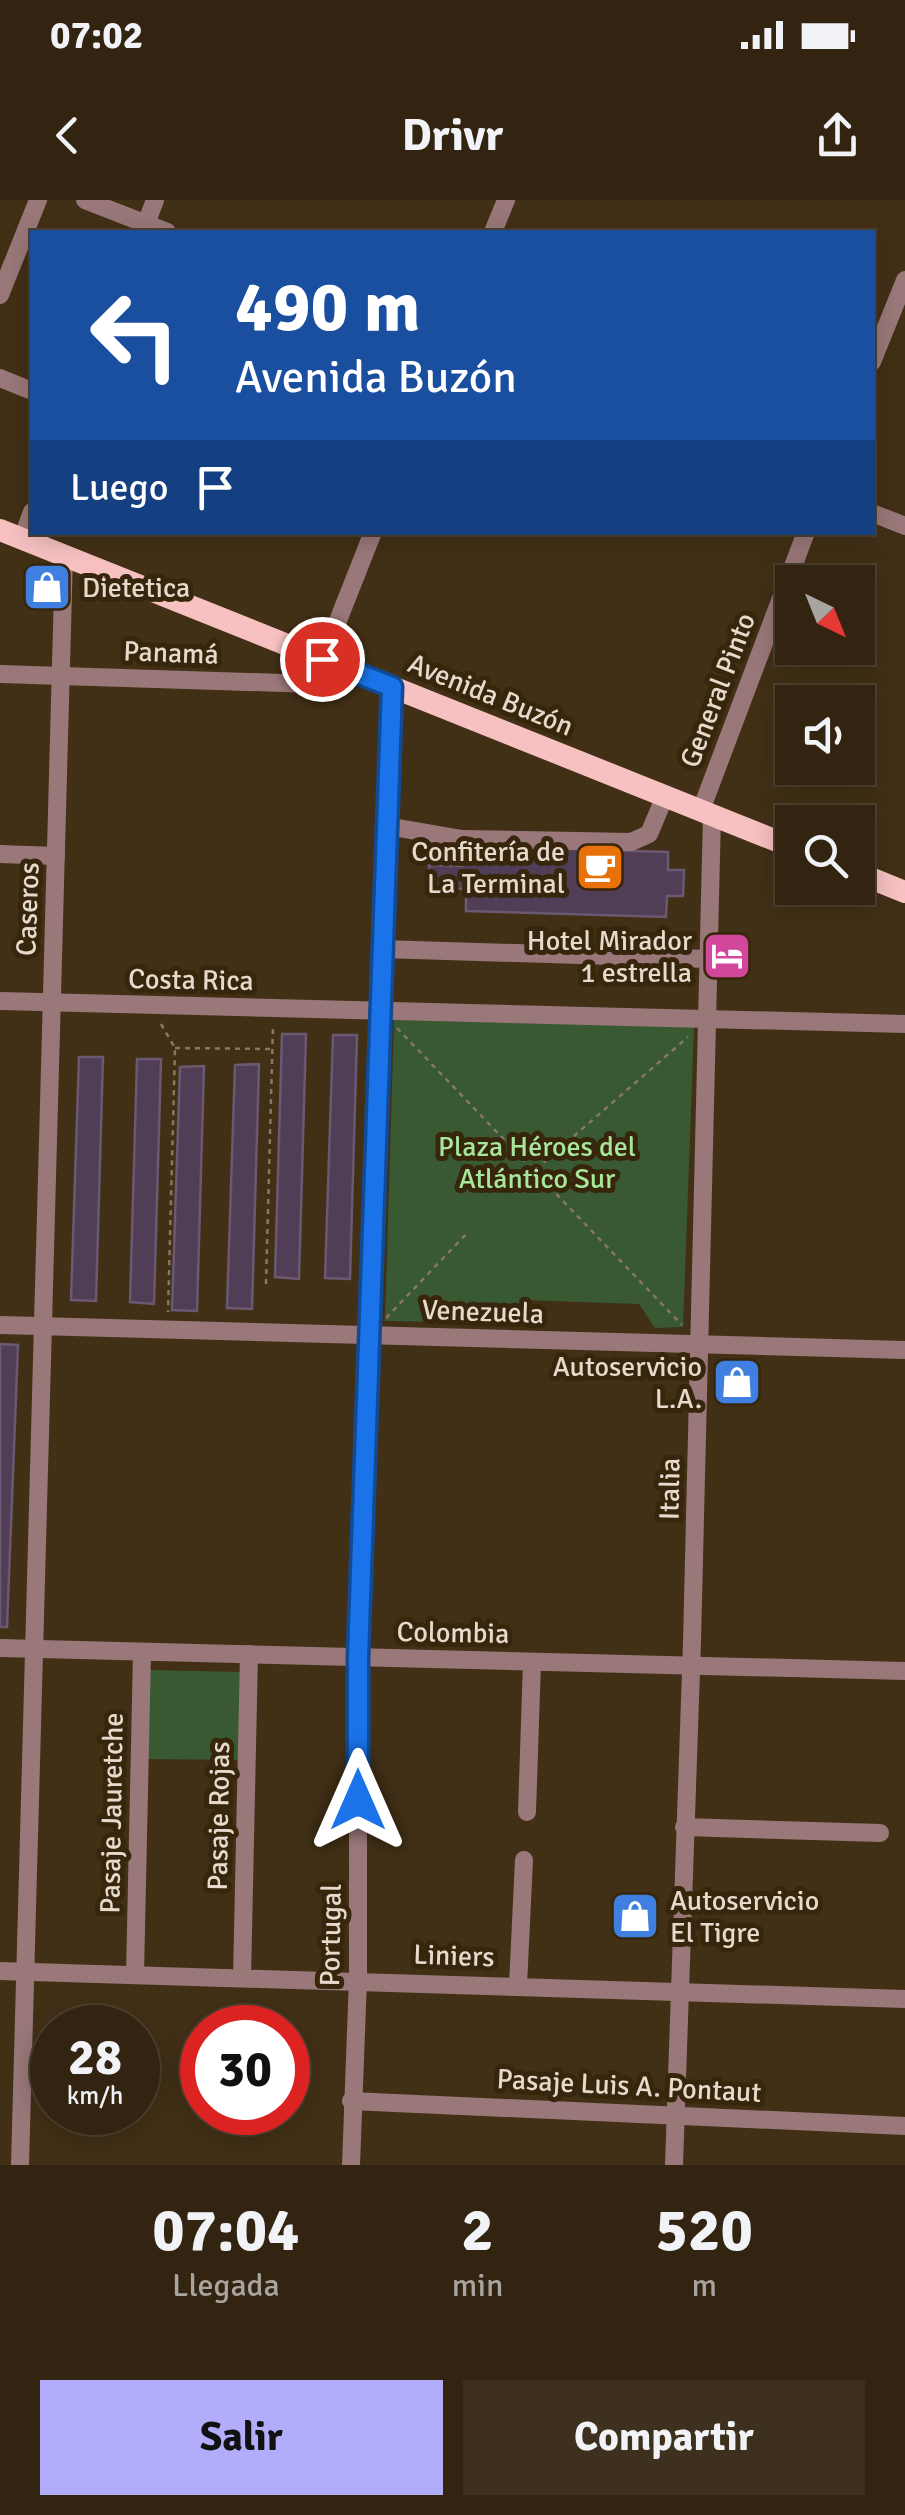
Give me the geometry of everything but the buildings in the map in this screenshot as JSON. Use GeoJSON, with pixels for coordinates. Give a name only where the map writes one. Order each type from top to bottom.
{"type":"FeatureCollection","features":[{"type":"Feature","properties":{"kind":"main road","name":"Avenida Buzón"},"geometry":{"type":"LineString","coordinates":[[0,530],[775,840]]}},
{"type":"Feature","properties":{"kind":"main road"},"geometry":{"type":"LineString","coordinates":[[875,880],[905,892]]}},
{"type":"Feature","properties":{"kind":"street"},"geometry":{"type":"LineString","coordinates":[[0,295],[38,200]]}},
{"type":"Feature","properties":{"kind":"street"},"geometry":{"type":"LineString","coordinates":[[85,200],[144,228],[155,200]]}},
{"type":"Feature","properties":{"kind":"street"},"geometry":{"type":"LineString","coordinates":[[494,230],[506,200]]}},
{"type":"Feature","properties":{"kind":"street"},"geometry":{"type":"LineString","coordinates":[[875,355],[905,280]]}},
{"type":"Feature","properties":{"kind":"street"},"geometry":{"type":"LineString","coordinates":[[0,378],[30,390]]}},
{"type":"Feature","properties":{"kind":"street"},"geometry":{"type":"LineString","coordinates":[[875,514],[905,526]]}},
{"type":"Feature","properties":{"kind":"street"},"geometry":{"type":"LineString","coordinates":[[22,538],[30,517]]}},
{"type":"Feature","properties":{"kind":"street"},"geometry":{"type":"LineString","coordinates":[[322,659],[372,535]]}},
{"type":"Feature","properties":{"kind":"street","name":"General Pinto"},"geometry":{"type":"LineString","coordinates":[[706,813],[805,535]]}},
{"type":"Feature","properties":{"kind":"street","name":"Caseros"},"geometry":{"type":"LineString","coordinates":[[20,2165],[64,555]]}},
{"type":"Feature","properties":{"kind":"street","name":"Panamá"},"geometry":{"type":"LineString","coordinates":[[0,674],[313,684],[322,659]]}},
{"type":"Feature","properties":{"kind":"street","name":"Portugal"},"geometry":{"type":"LineString","coordinates":[[351,2165],[358,1979],[358,1657],[392,687]]}},
{"type":"Feature","properties":{"kind":"street"},"geometry":{"type":"LineString","coordinates":[[387,826],[462,839],[631,842],[650,834],[665,796]]}},
{"type":"Feature","properties":{"kind":"street","name":"Italia"},"geometry":{"type":"LineString","coordinates":[[674,2165],[692,1666],[708,1019],[706,813]]}},
{"type":"Feature","properties":{"kind":"street"},"geometry":{"type":"LineString","coordinates":[[0,854],[56,856]]}},
{"type":"Feature","properties":{"kind":"street"},"geometry":{"type":"LineString","coordinates":[[382,949],[709,960]]}},
{"type":"Feature","properties":{"kind":"street","name":"Costa Rica"},"geometry":{"type":"LineString","coordinates":[[0,1002],[905,1024]]}},
{"type":"Feature","properties":{"kind":"street","name":"Venezuela"},"geometry":{"type":"LineString","coordinates":[[0,1325],[905,1350]]}},
{"type":"Feature","properties":{"kind":"street","name":"Colombia"},"geometry":{"type":"LineString","coordinates":[[0,1648],[905,1672]]}},
{"type":"Feature","properties":{"kind":"street","name":"Pasaje Jauretche"},"geometry":{"type":"LineString","coordinates":[[135,1975],[142,1653]]}},
{"type":"Feature","properties":{"kind":"street","name":"Pasaje Rojas"},"geometry":{"type":"LineString","coordinates":[[242,1978],[249,1654]]}},
{"type":"Feature","properties":{"kind":"street"},"geometry":{"type":"LineString","coordinates":[[527,1812],[532,1662]]}},
{"type":"Feature","properties":{"kind":"street"},"geometry":{"type":"LineString","coordinates":[[684,1827],[880,1832]]}},
{"type":"Feature","properties":{"kind":"street"},"geometry":{"type":"LineString","coordinates":[[518,1985],[524,1860]]}},
{"type":"Feature","properties":{"kind":"street","name":"Liniers"},"geometry":{"type":"LineString","coordinates":[[0,1972],[358,1979],[905,1999]]}},
{"type":"Feature","properties":{"kind":"street","name":"Pasaje Luis A. Pontaut"},"geometry":{"type":"LineString","coordinates":[[351,2100],[905,2126]]}},
{"type":"Feature","properties":{"kind":"path"},"geometry":{"type":"LineString","coordinates":[[150,1005],[175,1048],[168,1330]]}},
{"type":"Feature","properties":{"kind":"path"},"geometry":{"type":"LineString","coordinates":[[266,1284],[274,1008]]}},
{"type":"Feature","properties":{"kind":"path"},"geometry":{"type":"LineString","coordinates":[[380,1011],[700,1344]]}},
{"type":"Feature","properties":{"kind":"path"},"geometry":{"type":"LineString","coordinates":[[536,1170],[708,1019]]}},
{"type":"Feature","properties":{"kind":"path"},"geometry":{"type":"LineString","coordinates":[[175,1048],[272,1049]]}},
{"type":"Feature","properties":{"kind":"path"},"geometry":{"type":"LineString","coordinates":[[370,1335],[468,1232]]}},
{"type":"Feature","properties":{"kind":"green space","name":"Plaza Héroes del Atlántico Sur"},"geometry":{"type":"Polygon","coordinates":[[[394,1020],[694,1027],[683,1327],[655,1328],[639,1304],[525,1300],[507,1323],[385,1321],[394,1020]]]}},
{"type":"Feature","properties":{"kind":"green space"},"geometry":{"type":"Polygon","coordinates":[[[150,1670],[241,1672],[239,1760],[148,1759],[150,1670]]]}},
{"type":"Feature","properties":{"kind":"place","name":"Dietetica"},"geometry":{"type":"Point","coordinates":[47,587]}},
{"type":"Feature","properties":{"kind":"place","name":"Confitería de La Terminal"},"geometry":{"type":"Point","coordinates":[600,867]}},
{"type":"Feature","properties":{"kind":"place","name":"Hotel Mirador 1 estrella"},"geometry":{"type":"Point","coordinates":[727,956]}},
{"type":"Feature","properties":{"kind":"place","name":"Autoservicio L.A."},"geometry":{"type":"Point","coordinates":[737,1382]}},
{"type":"Feature","properties":{"kind":"place","name":"Autoservicio El Tigre"},"geometry":{"type":"Point","coordinates":[635,1916]}},
{"type":"Feature","properties":{"kind":"route"},"geometry":{"type":"LineString","coordinates":[[322,659],[392,687],[358,1657],[358,1800]]}}]}
